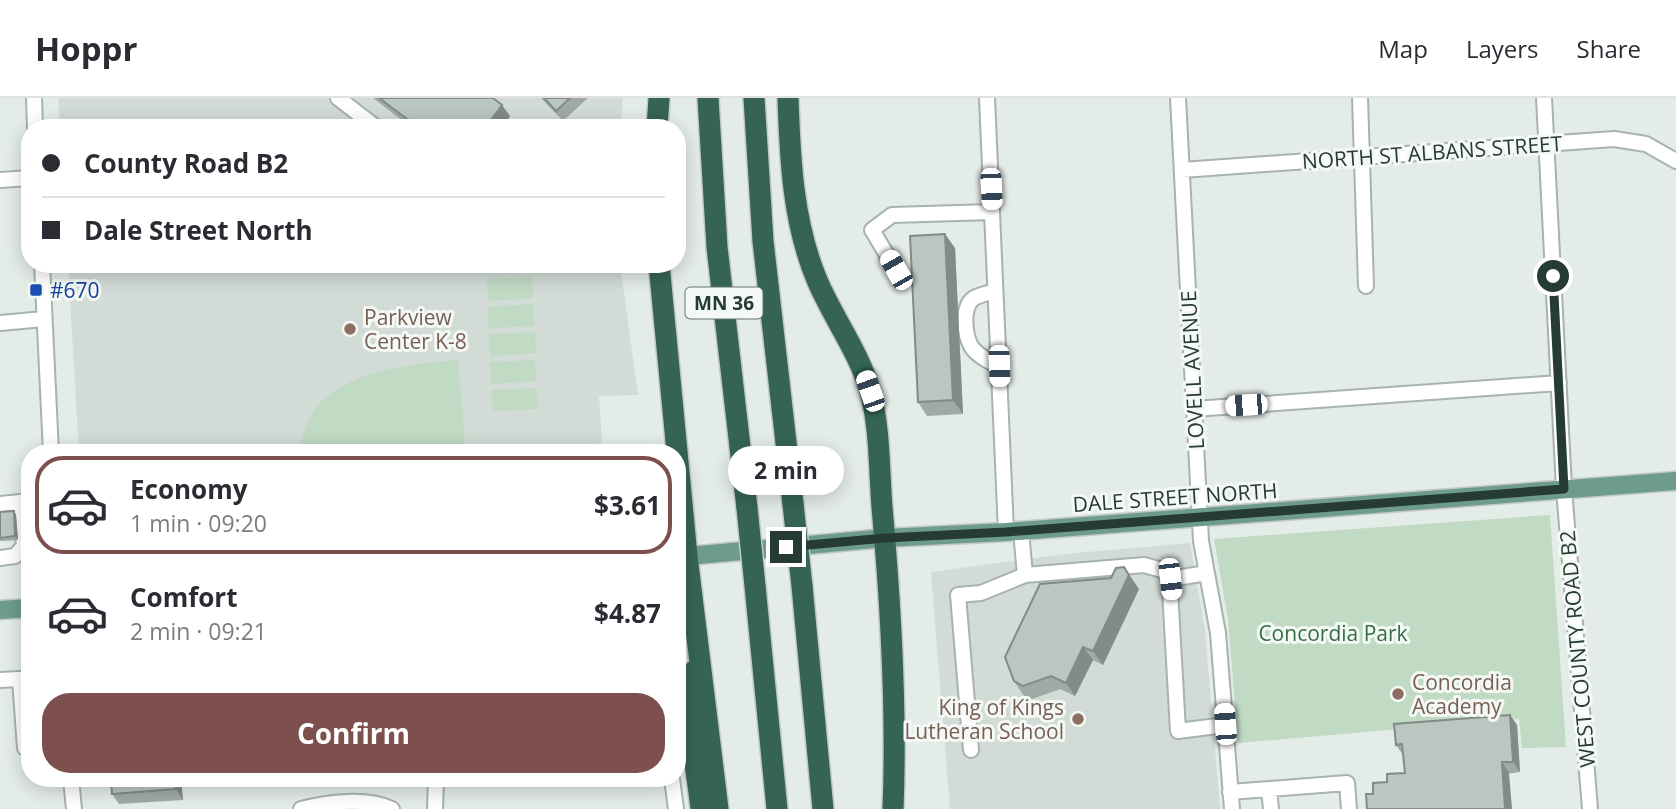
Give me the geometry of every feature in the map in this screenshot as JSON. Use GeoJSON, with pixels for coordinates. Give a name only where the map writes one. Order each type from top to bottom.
{"type":"FeatureCollection","features":[{"type":"Feature","properties":{"kind":"highway"},"geometry":{"type":"LineString","coordinates":[[658,119],[659,98]]}},
{"type":"Feature","properties":{"kind":"highway","name":"MN 36"},"geometry":{"type":"LineString","coordinates":[[708,98],[717,247],[747,508],[777,809]]}},
{"type":"Feature","properties":{"kind":"highway","name":"MN 36"},"geometry":{"type":"LineString","coordinates":[[754,98],[763,241],[802,586],[823,809]]}},
{"type":"Feature","properties":{"kind":"highway"},"geometry":{"type":"LineString","coordinates":[[788,98],[792,174],[801,229],[817,280],[870,391],[885,538],[895,724],[893,809]]}},
{"type":"Feature","properties":{"kind":"highway"},"geometry":{"type":"LineString","coordinates":[[660,273],[673,444]]}},
{"type":"Feature","properties":{"kind":"highway"},"geometry":{"type":"LineString","coordinates":[[686,579],[699,652],[718,809]]}},
{"type":"Feature","properties":{"kind":"highway"},"geometry":{"type":"LineString","coordinates":[[699,652],[690,703],[701,809]]}},
{"type":"Feature","properties":{"kind":"main road","name":"DALE STREET NORTH"},"geometry":{"type":"LineString","coordinates":[[686,556],[885,538],[1013,532],[1676,481]]}},
{"type":"Feature","properties":{"kind":"main road"},"geometry":{"type":"LineString","coordinates":[[0,610],[21,609]]}},
{"type":"Feature","properties":{"kind":"street"},"geometry":{"type":"LineString","coordinates":[[34,98],[35,119]]}},
{"type":"Feature","properties":{"kind":"street"},"geometry":{"type":"LineString","coordinates":[[338,98],[365,119]]}},
{"type":"Feature","properties":{"kind":"street"},"geometry":{"type":"LineString","coordinates":[[987,98],[999,366],[1013,532],[1025,575]]}},
{"type":"Feature","properties":{"kind":"street","name":"LOVELL AVENUE"},"geometry":{"type":"LineString","coordinates":[[1178,98],[1201,541],[1218,634],[1232,809]]}},
{"type":"Feature","properties":{"kind":"street"},"geometry":{"type":"LineString","coordinates":[[1360,98],[1366,286]]}},
{"type":"Feature","properties":{"kind":"street","name":"WEST COUNTY ROAD B2"},"geometry":{"type":"LineString","coordinates":[[1544,98],[1564,489],[1590,809]]}},
{"type":"Feature","properties":{"kind":"street","name":"NORTH ST ALBANS STREET"},"geometry":{"type":"LineString","coordinates":[[1182,170],[1546,143],[1630,140],[1662,150],[1676,161]]}},
{"type":"Feature","properties":{"kind":"street"},"geometry":{"type":"LineString","coordinates":[[0,180],[21,179]]}},
{"type":"Feature","properties":{"kind":"street"},"geometry":{"type":"LineString","coordinates":[[896,270],[873,230],[892,215],[992,212]]}},
{"type":"Feature","properties":{"kind":"street"},"geometry":{"type":"LineString","coordinates":[[42,273],[51,444]]}},
{"type":"Feature","properties":{"kind":"street"},"geometry":{"type":"LineString","coordinates":[[995,291],[973,299],[968,306],[966,326],[972,347],[982,358],[999,366]]}},
{"type":"Feature","properties":{"kind":"street"},"geometry":{"type":"LineString","coordinates":[[0,323],[44,320]]}},
{"type":"Feature","properties":{"kind":"street"},"geometry":{"type":"LineString","coordinates":[[1194,409],[1559,383]]}},
{"type":"Feature","properties":{"kind":"street"},"geometry":{"type":"LineString","coordinates":[[0,504],[21,502]]}},
{"type":"Feature","properties":{"kind":"street"},"geometry":{"type":"LineString","coordinates":[[0,558],[15,556],[21,551]]}},
{"type":"Feature","properties":{"kind":"street"},"geometry":{"type":"LineString","coordinates":[[971,750],[958,595],[981,593],[1025,575],[1144,565],[1169,572],[1178,731],[1225,724]]}},
{"type":"Feature","properties":{"kind":"street"},"geometry":{"type":"LineString","coordinates":[[1170,579],[1207,573]]}},
{"type":"Feature","properties":{"kind":"street"},"geometry":{"type":"LineString","coordinates":[[0,680],[20,679],[21,693]]}},
{"type":"Feature","properties":{"kind":"street"},"geometry":{"type":"LineString","coordinates":[[1230,792],[1347,783],[1349,809]]}},
{"type":"Feature","properties":{"kind":"street"},"geometry":{"type":"LineString","coordinates":[[72,787],[74,809]]}},
{"type":"Feature","properties":{"kind":"street"},"geometry":{"type":"LineString","coordinates":[[435,809],[436,787]]}},
{"type":"Feature","properties":{"kind":"street"},"geometry":{"type":"LineString","coordinates":[[673,787],[676,809]]}},
{"type":"Feature","properties":{"kind":"street"},"geometry":{"type":"LineString","coordinates":[[1269,789],[1271,809]]}},
{"type":"Feature","properties":{"kind":"street"},"geometry":{"type":"LineString","coordinates":[[301,809],[316,805],[365,803],[392,809]]}},
{"type":"Feature","properties":{"kind":"shaded area"},"geometry":{"type":"Polygon","coordinates":[[[58,98],[623,98],[621,119],[59,119],[58,98]]]}},
{"type":"Feature","properties":{"kind":"shaded area","name":"Parkview Center K-8"},"geometry":{"type":"Polygon","coordinates":[[[69,273],[621,273],[638,395],[599,396],[602,443],[78,444],[69,273]]]}},
{"type":"Feature","properties":{"kind":"shaded area","name":"King of Kings Lutheran School"},"geometry":{"type":"Polygon","coordinates":[[[1190,543],[1205,630],[1220,809],[950,809],[931,572],[1065,554],[1190,543]]]}},
{"type":"Feature","properties":{"kind":"green space"},"geometry":{"type":"Polygon","coordinates":[[[532,277],[533,298],[488,301],[487,279],[532,277]]]}},
{"type":"Feature","properties":{"kind":"green space"},"geometry":{"type":"Polygon","coordinates":[[[533,304],[534,326],[489,328],[487,307],[533,304]]]}},
{"type":"Feature","properties":{"kind":"green space"},"geometry":{"type":"Polygon","coordinates":[[[535,332],[536,353],[490,356],[489,334],[535,332]]]}},
{"type":"Feature","properties":{"kind":"green space"},"geometry":{"type":"Polygon","coordinates":[[[458,360],[465,444],[300,444],[313,412],[325,398],[341,387],[379,372],[458,360]]]}},
{"type":"Feature","properties":{"kind":"green space"},"geometry":{"type":"Polygon","coordinates":[[[535,360],[536,381],[491,384],[490,362],[535,360]]]}},
{"type":"Feature","properties":{"kind":"green space"},"geometry":{"type":"Polygon","coordinates":[[[537,388],[538,409],[493,411],[491,390],[537,388]]]}},
{"type":"Feature","properties":{"kind":"green space","name":"Concordia Park"},"geometry":{"type":"Polygon","coordinates":[[[1550,515],[1566,747],[1522,748],[1519,719],[1238,743],[1228,619],[1214,539],[1550,515]]]}},
{"type":"Feature","properties":{"kind":"building"},"geometry":{"type":"Polygon","coordinates":[[[379,98],[493,98],[502,105],[492,119],[407,119],[379,98]]]}},
{"type":"Feature","properties":{"kind":"building"},"geometry":{"type":"Polygon","coordinates":[[[544,98],[570,98],[556,111],[544,98]]]}},
{"type":"Feature","properties":{"kind":"building"},"geometry":{"type":"Polygon","coordinates":[[[945,234],[953,400],[918,402],[910,236],[945,234]]]}},
{"type":"Feature","properties":{"kind":"building"},"geometry":{"type":"Polygon","coordinates":[[[14,511],[15,536],[0,538],[0,512],[14,511]]]}},
{"type":"Feature","properties":{"kind":"building"},"geometry":{"type":"Polygon","coordinates":[[[1124,567],[1129,575],[1093,651],[1083,647],[1066,683],[1051,676],[1023,686],[1014,681],[1005,657],[1040,584],[1111,578],[1116,568],[1124,567]]]}},
{"type":"Feature","properties":{"kind":"building","name":"Concordia Academy"},"geometry":{"type":"Polygon","coordinates":[[[1510,715],[1513,762],[1502,762],[1505,809],[1367,809],[1366,794],[1373,794],[1373,783],[1387,782],[1387,774],[1405,773],[1402,744],[1396,745],[1394,724],[1510,715]]]}},
{"type":"Feature","properties":{"kind":"building"},"geometry":{"type":"Polygon","coordinates":[[[112,787],[176,789],[112,794],[112,787]]]}},
{"type":"Feature","properties":{"kind":"place","name":"#670"},"geometry":{"type":"Point","coordinates":[36,290]}},
{"type":"Feature","properties":{"kind":"place","name":"Parkview Center K-8"},"geometry":{"type":"Point","coordinates":[350,329]}},
{"type":"Feature","properties":{"kind":"place","name":"Concordia Academy"},"geometry":{"type":"Point","coordinates":[1398,694]}},
{"type":"Feature","properties":{"kind":"place","name":"King of Kings Lutheran School"},"geometry":{"type":"Point","coordinates":[1078,719]}},
{"type":"Feature","properties":{"kind":"route"},"geometry":{"type":"LineString","coordinates":[[786,547],[1564,489],[1553,276]]}}]}
